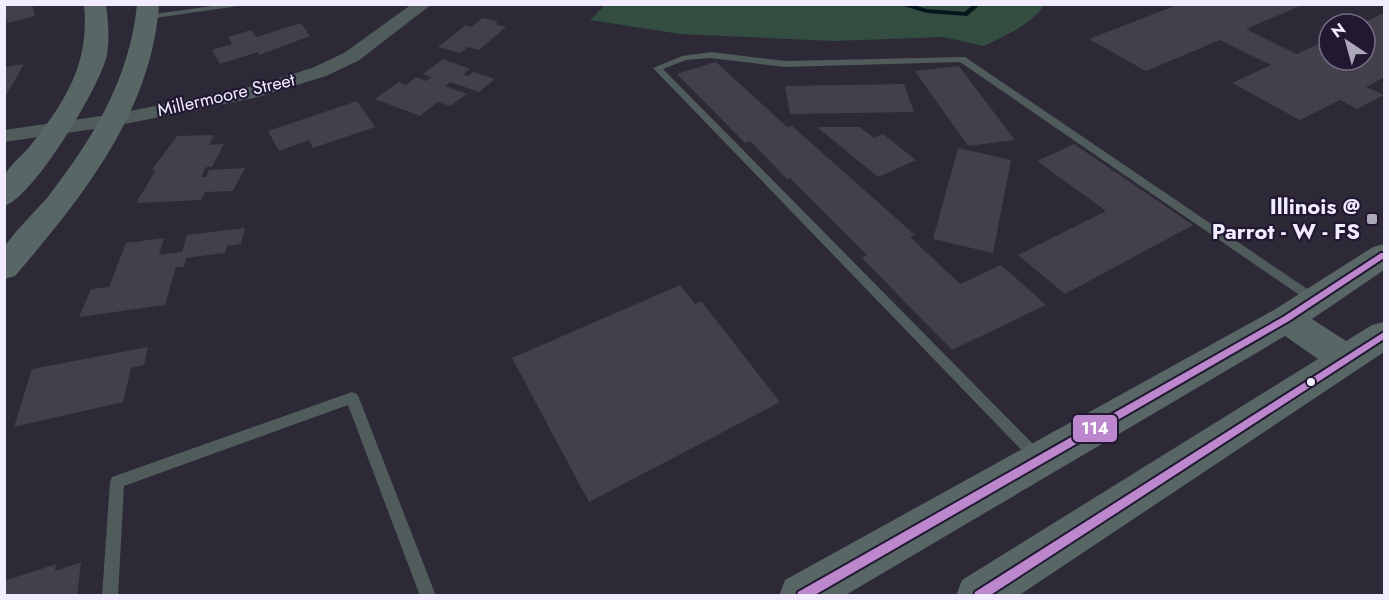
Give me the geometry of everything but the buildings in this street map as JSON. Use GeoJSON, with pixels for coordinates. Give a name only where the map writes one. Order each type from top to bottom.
{"type":"FeatureCollection","features":[{"type":"Feature","properties":{"kind":"main road"},"geometry":{"type":"LineString","coordinates":[[4,196],[57,129],[76,100],[93,60],[98,35],[94,4]]}},
{"type":"Feature","properties":{"kind":"main road"},"geometry":{"type":"LineString","coordinates":[[4,268],[60,203],[115,120],[144,47],[148,11]]}},
{"type":"Feature","properties":{"kind":"main road"},"geometry":{"type":"LineString","coordinates":[[801,596],[1300,310],[1384,255]]}},
{"type":"Feature","properties":{"kind":"main road"},"geometry":{"type":"LineString","coordinates":[[1300,310],[1347,360]]}},
{"type":"Feature","properties":{"kind":"main road"},"geometry":{"type":"LineString","coordinates":[[978,596],[1384,335]]}},
{"type":"Feature","properties":{"kind":"street","name":"Millermoore Street"},"geometry":{"type":"LineString","coordinates":[[4,136],[115,120],[258,91],[319,72],[351,57],[424,4]]}},
{"type":"Feature","properties":{"kind":"lane"},"geometry":{"type":"LineString","coordinates":[[148,11],[248,4]]}},
{"type":"Feature","properties":{"kind":"lane"},"geometry":{"type":"LineString","coordinates":[[1040,460],[657,68],[686,58],[711,55],[785,64],[962,59],[1300,310]]}},
{"type":"Feature","properties":{"kind":"lane"},"geometry":{"type":"LineString","coordinates":[[110,596],[117,482],[351,398],[428,596]]}},
{"type":"Feature","properties":{"kind":"green space"},"geometry":{"type":"Polygon","coordinates":[[[606,4],[1044,5],[1025,24],[984,46],[943,37],[834,41],[680,34],[590,20],[606,4]]]}},
{"type":"Feature","properties":{"kind":"waterway"},"geometry":{"type":"LineString","coordinates":[[900,4],[927,11],[967,14],[978,4]]}},
{"type":"Feature","properties":{"kind":"transit line","name":"114"},"geometry":{"type":"LineString","coordinates":[[802,596],[1286,319],[1384,255]]}},
{"type":"Feature","properties":{"kind":"transit line","name":"114"},"geometry":{"type":"LineString","coordinates":[[979,596],[1384,335]]}},
{"type":"Feature","properties":{"kind":"place","name":"Illinois @ Parrot - W - FS"},"geometry":{"type":"Point","coordinates":[1372,219]}}]}
